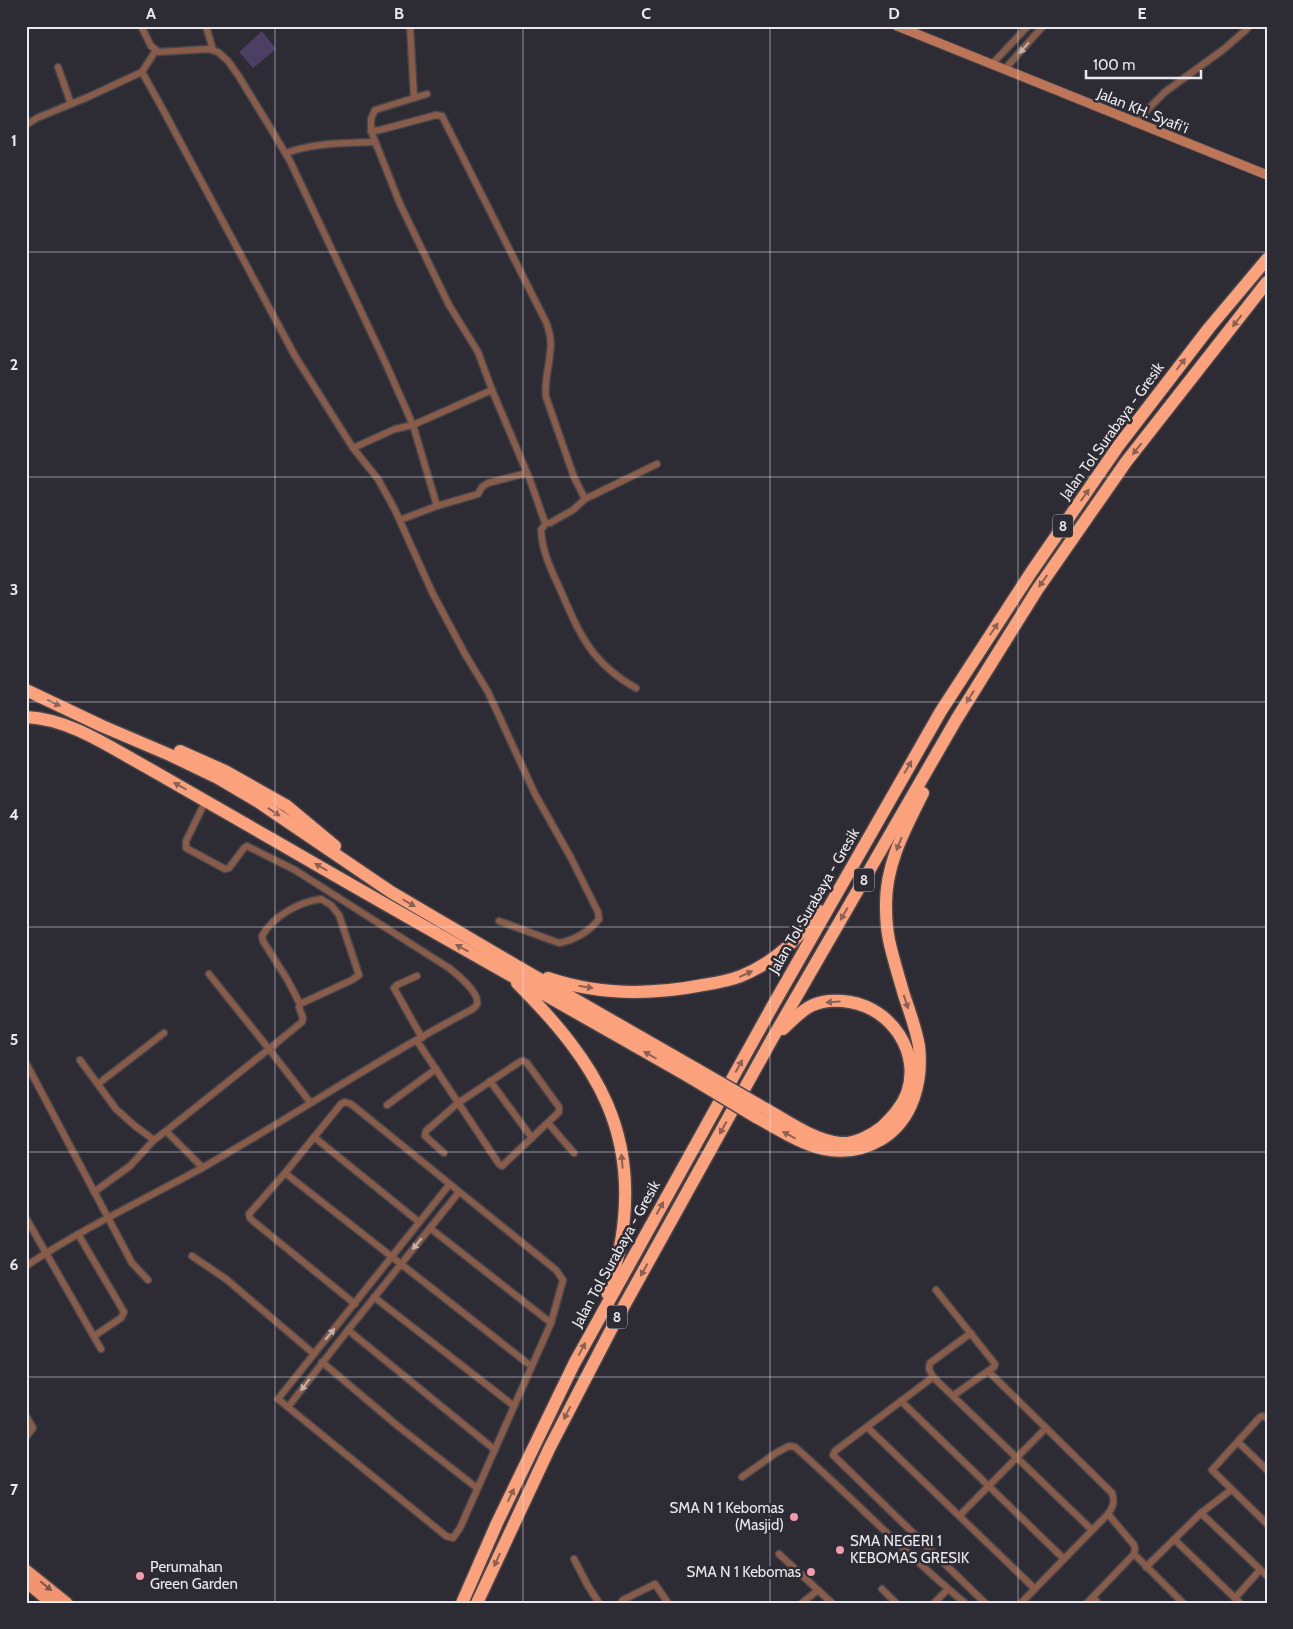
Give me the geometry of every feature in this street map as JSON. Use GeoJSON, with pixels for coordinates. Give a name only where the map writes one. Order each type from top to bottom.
{"type":"FeatureCollection","features":[{"type":"Feature","properties":{"kind":"highway","name":"Jalan Tol Surabaya - Gresik"},"geometry":{"type":"LineString","coordinates":[[462,1603],[501,1514],[602,1312],[884,809],[961,678],[1119,445],[1209,328],[1267,259]]}},
{"type":"Feature","properties":{"kind":"highway","name":"Jalan Tol Surabaya - Gresik"},"geometry":{"type":"LineString","coordinates":[[956,720],[1037,590],[1126,462],[1267,282]]}},
{"type":"Feature","properties":{"kind":"highway"},"geometry":{"type":"LineString","coordinates":[[26,690],[82,716],[166,745],[225,770],[287,806],[391,892],[760,1112],[805,1144],[826,1151],[848,1151],[870,1145],[884,1137],[902,1120],[916,1094],[919,1078],[919,1048],[889,939],[886,917],[886,893],[892,862],[899,843],[956,720]]}},
{"type":"Feature","properties":{"kind":"highway"},"geometry":{"type":"LineString","coordinates":[[26,717],[55,722],[93,737],[392,908],[695,1074]]}},
{"type":"Feature","properties":{"kind":"highway","name":"8"},"geometry":{"type":"LineString","coordinates":[[477,1603],[550,1447],[614,1322],[772,1040],[956,720]]}},
{"type":"Feature","properties":{"kind":"highway"},"geometry":{"type":"LineString","coordinates":[[522,970],[564,984],[608,990],[646,992],[670,991],[742,976],[763,965],[778,954],[806,928],[884,809]]}},
{"type":"Feature","properties":{"kind":"highway"},"geometry":{"type":"LineString","coordinates":[[505,971],[548,1014],[575,1047],[592,1072],[614,1119],[622,1152],[625,1187],[624,1212],[619,1252],[602,1312]]}},
{"type":"Feature","properties":{"kind":"highway"},"geometry":{"type":"LineString","coordinates":[[760,1112],[817,1137],[841,1143],[853,1142],[876,1131],[889,1120],[903,1102],[909,1083],[910,1068],[902,1037],[885,1018],[855,1003],[837,1001],[813,1005],[800,1014],[772,1040]]}},
{"type":"Feature","properties":{"kind":"highway"},"geometry":{"type":"LineString","coordinates":[[26,1570],[67,1603]]}},
{"type":"Feature","properties":{"kind":"highway"},"geometry":{"type":"LineString","coordinates":[[26,1582],[51,1603]]}},
{"type":"Feature","properties":{"kind":"main road","name":"Jalan KH. Syafi'i"},"geometry":{"type":"LineString","coordinates":[[898,26],[1134,123],[1267,175]]}},
{"type":"Feature","properties":{"kind":"street"},"geometry":{"type":"LineString","coordinates":[[141,26],[151,46],[156,50],[165,52],[199,49],[213,50],[224,56],[238,75],[286,153],[386,364],[413,425],[437,506]]}},
{"type":"Feature","properties":{"kind":"street"},"geometry":{"type":"LineString","coordinates":[[206,26],[213,50]]}},
{"type":"Feature","properties":{"kind":"street"},"geometry":{"type":"LineString","coordinates":[[992,64],[1028,26]]}},
{"type":"Feature","properties":{"kind":"street"},"geometry":{"type":"LineString","coordinates":[[1005,69],[1043,26]]}},
{"type":"Feature","properties":{"kind":"street"},"geometry":{"type":"LineString","coordinates":[[411,27],[414,98]]}},
{"type":"Feature","properties":{"kind":"street"},"geometry":{"type":"LineString","coordinates":[[1134,123],[1165,92],[1224,49],[1246,29]]}},
{"type":"Feature","properties":{"kind":"street"},"geometry":{"type":"LineString","coordinates":[[26,125],[36,118],[142,72],[156,50]]}},
{"type":"Feature","properties":{"kind":"street"},"geometry":{"type":"LineString","coordinates":[[58,67],[71,104]]}},
{"type":"Feature","properties":{"kind":"street"},"geometry":{"type":"LineString","coordinates":[[142,72],[295,356],[353,448],[378,479],[400,520],[432,592],[465,654],[488,692],[535,794],[571,858],[598,912],[599,919],[593,927],[584,933],[566,942],[559,943],[499,921]]}},
{"type":"Feature","properties":{"kind":"street"},"geometry":{"type":"LineString","coordinates":[[427,94],[375,110],[371,119],[370,131],[400,204],[449,305],[478,352],[546,523]]}},
{"type":"Feature","properties":{"kind":"street"},"geometry":{"type":"LineString","coordinates":[[370,131],[380,130],[436,114],[442,116],[546,322],[551,342],[545,386],[546,397],[574,477],[585,499]]}},
{"type":"Feature","properties":{"kind":"street"},"geometry":{"type":"LineString","coordinates":[[286,153],[305,148],[374,142]]}},
{"type":"Feature","properties":{"kind":"street"},"geometry":{"type":"LineString","coordinates":[[353,448],[395,429],[413,425],[492,390]]}},
{"type":"Feature","properties":{"kind":"street"},"geometry":{"type":"LineString","coordinates":[[636,688],[613,673],[596,657],[586,644],[576,626],[543,549],[541,530],[546,523],[550,523],[573,510],[585,499],[657,464]]}},
{"type":"Feature","properties":{"kind":"street"},"geometry":{"type":"LineString","coordinates":[[400,520],[437,506],[478,494],[482,487],[488,483],[526,473]]}},
{"type":"Feature","properties":{"kind":"street"},"geometry":{"type":"LineString","coordinates":[[26,1266],[78,1234],[202,1167],[475,1007],[477,1001],[473,992],[465,981],[449,968],[295,870],[248,846],[244,848],[229,868],[225,870],[186,848],[186,841],[206,800]]}},
{"type":"Feature","properties":{"kind":"street"},"geometry":{"type":"LineString","coordinates":[[94,1192],[130,1166],[154,1140],[302,1022],[300,1004],[263,941],[262,936],[269,926],[285,913],[305,903],[321,899],[331,905],[339,915],[358,975],[352,980],[300,1004]]}},
{"type":"Feature","properties":{"kind":"street"},"geometry":{"type":"LineString","coordinates":[[209,974],[310,1102]]}},
{"type":"Feature","properties":{"kind":"street"},"geometry":{"type":"LineString","coordinates":[[417,976],[394,988],[436,1070],[458,1102],[499,1164],[502,1166],[548,1123],[559,1112],[559,1107],[524,1061],[521,1061],[458,1102],[426,1131],[425,1136],[444,1153]]}},
{"type":"Feature","properties":{"kind":"street"},"geometry":{"type":"LineString","coordinates":[[98,1084],[164,1033]]}},
{"type":"Feature","properties":{"kind":"street"},"geometry":{"type":"LineString","coordinates":[[80,1060],[116,1109],[154,1140]]}},
{"type":"Feature","properties":{"kind":"street"},"geometry":{"type":"LineString","coordinates":[[26,1064],[132,1263],[148,1280]]}},
{"type":"Feature","properties":{"kind":"street"},"geometry":{"type":"LineString","coordinates":[[387,1105],[436,1070]]}},
{"type":"Feature","properties":{"kind":"street"},"geometry":{"type":"LineString","coordinates":[[490,1081],[532,1138]]}},
{"type":"Feature","properties":{"kind":"street"},"geometry":{"type":"LineString","coordinates":[[355,1304],[250,1218],[249,1214],[341,1104],[346,1102],[351,1104],[556,1270],[563,1280],[551,1323],[454,1538],[448,1538],[278,1399],[355,1304],[450,1185]]}},
{"type":"Feature","properties":{"kind":"street"},"geometry":{"type":"LineString","coordinates":[[548,1123],[574,1153]]}},
{"type":"Feature","properties":{"kind":"street"},"geometry":{"type":"LineString","coordinates":[[166,1131],[202,1167]]}},
{"type":"Feature","properties":{"kind":"street"},"geometry":{"type":"LineString","coordinates":[[314,1137],[420,1222]]}},
{"type":"Feature","properties":{"kind":"street"},"geometry":{"type":"LineString","coordinates":[[285,1172],[531,1366]]}},
{"type":"Feature","properties":{"kind":"street"},"geometry":{"type":"LineString","coordinates":[[288,1408],[322,1362],[459,1192]]}},
{"type":"Feature","properties":{"kind":"street"},"geometry":{"type":"LineString","coordinates":[[26,1218],[101,1349]]}},
{"type":"Feature","properties":{"kind":"street"},"geometry":{"type":"LineString","coordinates":[[430,1228],[551,1323]]}},
{"type":"Feature","properties":{"kind":"street"},"geometry":{"type":"LineString","coordinates":[[78,1234],[124,1312],[121,1318],[94,1336]]}},
{"type":"Feature","properties":{"kind":"street"},"geometry":{"type":"LineString","coordinates":[[192,1256],[226,1279],[314,1354]]}},
{"type":"Feature","properties":{"kind":"street"},"geometry":{"type":"LineString","coordinates":[[936,1290],[994,1362],[994,1366],[954,1396]]}},
{"type":"Feature","properties":{"kind":"street"},"geometry":{"type":"LineString","coordinates":[[374,1297],[514,1406]]}},
{"type":"Feature","properties":{"kind":"street"},"geometry":{"type":"LineString","coordinates":[[348,1330],[495,1450]]}},
{"type":"Feature","properties":{"kind":"street"},"geometry":{"type":"LineString","coordinates":[[971,1332],[930,1363],[929,1369],[933,1377],[1092,1530]]}},
{"type":"Feature","properties":{"kind":"street"},"geometry":{"type":"LineString","coordinates":[[322,1362],[478,1488]]}},
{"type":"Feature","properties":{"kind":"street"},"geometry":{"type":"LineString","coordinates":[[988,1371],[1112,1493],[1114,1499],[1113,1507],[1108,1514],[1021,1603]]}},
{"type":"Feature","properties":{"kind":"street"},"geometry":{"type":"LineString","coordinates":[[933,1377],[835,1451],[834,1455],[985,1603]]}},
{"type":"Feature","properties":{"kind":"street"},"geometry":{"type":"LineString","coordinates":[[901,1401],[1064,1559]]}},
{"type":"Feature","properties":{"kind":"street"},"geometry":{"type":"LineString","coordinates":[[26,1416],[33,1428],[26,1436]]}},
{"type":"Feature","properties":{"kind":"street"},"geometry":{"type":"LineString","coordinates":[[1267,1418],[1260,1417],[1212,1470],[1267,1524]]}},
{"type":"Feature","properties":{"kind":"street"},"geometry":{"type":"LineString","coordinates":[[867,1427],[1035,1588]]}},
{"type":"Feature","properties":{"kind":"street"},"geometry":{"type":"LineString","coordinates":[[960,1516],[1046,1428]]}},
{"type":"Feature","properties":{"kind":"street"},"geometry":{"type":"LineString","coordinates":[[1238,1442],[1267,1470]]}},
{"type":"Feature","properties":{"kind":"street"},"geometry":{"type":"LineString","coordinates":[[742,1476],[781,1450],[789,1446],[795,1448],[965,1603]]}},
{"type":"Feature","properties":{"kind":"street"},"geometry":{"type":"LineString","coordinates":[[1146,1567],[1201,1512],[1231,1490]]}},
{"type":"Feature","properties":{"kind":"street"},"geometry":{"type":"LineString","coordinates":[[1201,1512],[1267,1576]]}},
{"type":"Feature","properties":{"kind":"street"},"geometry":{"type":"LineString","coordinates":[[1087,1603],[1134,1554],[1134,1545],[1108,1514]]}},
{"type":"Feature","properties":{"kind":"street"},"geometry":{"type":"LineString","coordinates":[[1174,1540],[1237,1600],[1260,1570]]}},
{"type":"Feature","properties":{"kind":"street"},"geometry":{"type":"LineString","coordinates":[[779,1554],[832,1603]]}},
{"type":"Feature","properties":{"kind":"street"},"geometry":{"type":"LineString","coordinates":[[1134,1554],[1183,1603]]}},
{"type":"Feature","properties":{"kind":"street"},"geometry":{"type":"LineString","coordinates":[[574,1559],[599,1603]]}},
{"type":"Feature","properties":{"kind":"street"},"geometry":{"type":"LineString","coordinates":[[622,1603],[623,1600],[655,1584],[668,1603]]}},
{"type":"Feature","properties":{"kind":"street"},"geometry":{"type":"LineString","coordinates":[[882,1589],[896,1603]]}},
{"type":"Feature","properties":{"kind":"street"},"geometry":{"type":"LineString","coordinates":[[934,1603],[948,1589]]}},
{"type":"Feature","properties":{"kind":"street"},"geometry":{"type":"LineString","coordinates":[[802,1603],[818,1590]]}},
{"type":"Feature","properties":{"kind":"street"},"geometry":{"type":"LineString","coordinates":[[1092,1597],[1098,1603]]}},
{"type":"Feature","properties":{"kind":"shaded area"},"geometry":{"type":"Polygon","coordinates":[[[262,31],[276,49],[253,68],[239,52],[262,31]]]}},
{"type":"Feature","properties":{"kind":"place","name":"SMA N 1 Kebomas (Masjid)"},"geometry":{"type":"Point","coordinates":[794,1517]}},
{"type":"Feature","properties":{"kind":"place","name":"SMA NEGERI 1 KEBOMAS GRESIK"},"geometry":{"type":"Point","coordinates":[840,1550]}},
{"type":"Feature","properties":{"kind":"place","name":"SMA N 1 Kebomas"},"geometry":{"type":"Point","coordinates":[811,1572]}},
{"type":"Feature","properties":{"kind":"place","name":"Perumahan Green Garden"},"geometry":{"type":"Point","coordinates":[140,1576]}}]}
